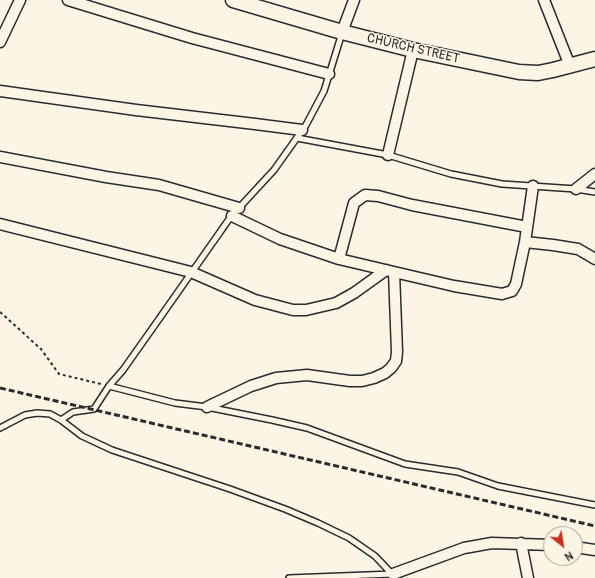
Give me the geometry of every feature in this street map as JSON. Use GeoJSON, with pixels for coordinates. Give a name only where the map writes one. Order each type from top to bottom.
{"type":"FeatureCollection","features":[{"type":"Feature","properties":{"kind":"street"},"geometry":{"type":"LineString","coordinates":[[0,42],[20,0]]}},
{"type":"Feature","properties":{"kind":"street"},"geometry":{"type":"LineString","coordinates":[[68,0],[172,32],[330,74]]}},
{"type":"Feature","properties":{"kind":"street","name":"CHURCH STREET"},"geometry":{"type":"LineString","coordinates":[[233,0],[342,32],[413,50],[519,72],[546,72],[595,59]]}},
{"type":"Feature","properties":{"kind":"street"},"geometry":{"type":"LineString","coordinates":[[342,32],[354,0]]}},
{"type":"Feature","properties":{"kind":"street"},"geometry":{"type":"LineString","coordinates":[[544,0],[570,66]]}},
{"type":"Feature","properties":{"kind":"street"},"geometry":{"type":"LineString","coordinates":[[388,156],[413,50]]}},
{"type":"Feature","properties":{"kind":"street"},"geometry":{"type":"LineString","coordinates":[[0,91],[136,110],[255,124],[300,134]]}},
{"type":"Feature","properties":{"kind":"street"},"geometry":{"type":"LineString","coordinates":[[0,157],[159,186],[239,208]]}},
{"type":"Feature","properties":{"kind":"street"},"geometry":{"type":"LineString","coordinates":[[576,189],[595,174]]}},
{"type":"Feature","properties":{"kind":"street"},"geometry":{"type":"LineString","coordinates":[[232,216],[280,239],[339,259],[454,286],[502,294],[512,291],[516,284],[525,242],[533,186]]}},
{"type":"Feature","properties":{"kind":"street"},"geometry":{"type":"LineString","coordinates":[[339,259],[354,203],[365,194],[412,205],[527,227]]}},
{"type":"Feature","properties":{"kind":"street"},"geometry":{"type":"LineString","coordinates":[[0,224],[191,272],[255,300],[293,310],[306,310],[336,303],[390,271]]}},
{"type":"Feature","properties":{"kind":"street"},"geometry":{"type":"LineString","coordinates":[[525,242],[553,244],[578,249],[595,259]]}},
{"type":"Feature","properties":{"kind":"street"},"geometry":{"type":"LineString","coordinates":[[207,407],[252,386],[276,378],[307,375],[350,381],[362,381],[385,373],[396,361],[397,352],[390,271]]}},
{"type":"Feature","properties":{"kind":"street"},"geometry":{"type":"LineString","coordinates":[[393,576],[464,548],[492,543],[543,544]]}},
{"type":"Feature","properties":{"kind":"street"},"geometry":{"type":"LineString","coordinates":[[521,543],[528,578]]}},
{"type":"Feature","properties":{"kind":"street"},"geometry":{"type":"LineString","coordinates":[[583,548],[595,550]]}},
{"type":"Feature","properties":{"kind":"lane"},"geometry":{"type":"LineString","coordinates":[[61,420],[73,412],[94,409],[232,216],[274,170],[300,134],[324,91],[342,32]]}},
{"type":"Feature","properties":{"kind":"lane"},"geometry":{"type":"LineString","coordinates":[[300,134],[388,156],[451,174],[502,184],[576,189],[595,192]]}},
{"type":"Feature","properties":{"kind":"lane"},"geometry":{"type":"LineString","coordinates":[[109,386],[175,403],[207,407],[307,428],[405,464],[458,472],[498,486],[595,505]]}},
{"type":"Feature","properties":{"kind":"lane"},"geometry":{"type":"LineString","coordinates":[[0,428],[25,415],[37,413],[50,414],[61,420],[82,436],[112,450],[285,509],[318,523],[349,538],[375,556],[393,576]]}},
{"type":"Feature","properties":{"kind":"lane"},"geometry":{"type":"LineString","coordinates":[[289,578],[393,576]]}},
{"type":"Feature","properties":{"kind":"path"},"geometry":{"type":"LineString","coordinates":[[0,312],[41,349],[59,374],[109,386]]}},
{"type":"Feature","properties":{"kind":"railway"},"geometry":{"type":"LineString","coordinates":[[0,388],[595,526]]}}]}
